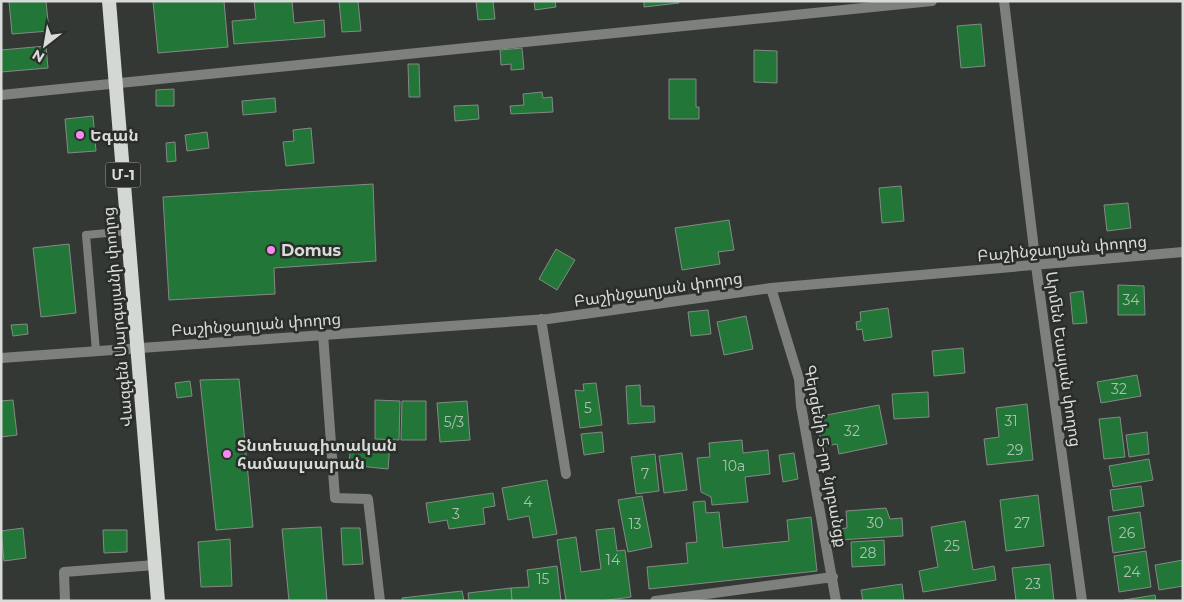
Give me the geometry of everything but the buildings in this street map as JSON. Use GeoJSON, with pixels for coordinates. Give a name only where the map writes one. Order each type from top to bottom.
{"type":"FeatureCollection","features":[{"type":"Feature","properties":{"kind":"highway","name":"Վազգեն Սարգսյանի փողոց"},"geometry":{"type":"LineString","coordinates":[[108,1],[158,601]]}},
{"type":"Feature","properties":{"kind":"street"},"geometry":{"type":"LineString","coordinates":[[1,95],[932,1]]}},
{"type":"Feature","properties":{"kind":"street","name":"Արմեն Եսայան փողոց"},"geometry":{"type":"LineString","coordinates":[[1004,1],[1036,266],[1082,601]]}},
{"type":"Feature","properties":{"kind":"street","name":"Բաշինջաղյան փողոց"},"geometry":{"type":"LineString","coordinates":[[1,358],[540,319],[771,288],[1183,252]]}},
{"type":"Feature","properties":{"kind":"street","name":"Գերցենի 5-րդ նրբանցք"},"geometry":{"type":"LineString","coordinates":[[771,288],[799,378],[801,406],[836,601]]}},
{"type":"Feature","properties":{"kind":"street"},"geometry":{"type":"LineString","coordinates":[[540,319],[566,474]]}},
{"type":"Feature","properties":{"kind":"street"},"geometry":{"type":"LineString","coordinates":[[323,334],[335,498],[368,499],[380,601]]}},
{"type":"Feature","properties":{"kind":"street"},"geometry":{"type":"LineString","coordinates":[[65,601],[64,572],[155,565]]}},
{"type":"Feature","properties":{"kind":"street"},"geometry":{"type":"LineString","coordinates":[[655,601],[833,577]]}},
{"type":"Feature","properties":{"kind":"lane"},"geometry":{"type":"LineString","coordinates":[[96,351],[86,235],[128,231]]}},
{"type":"Feature","properties":{"kind":"place","name":"Եգան"},"geometry":{"type":"Point","coordinates":[80,135]}},
{"type":"Feature","properties":{"kind":"place","name":"Domus"},"geometry":{"type":"Point","coordinates":[271,250]}},
{"type":"Feature","properties":{"kind":"place","name":"Տնտեսագիտական համասլսարան"},"geometry":{"type":"Point","coordinates":[227,454]}}]}
